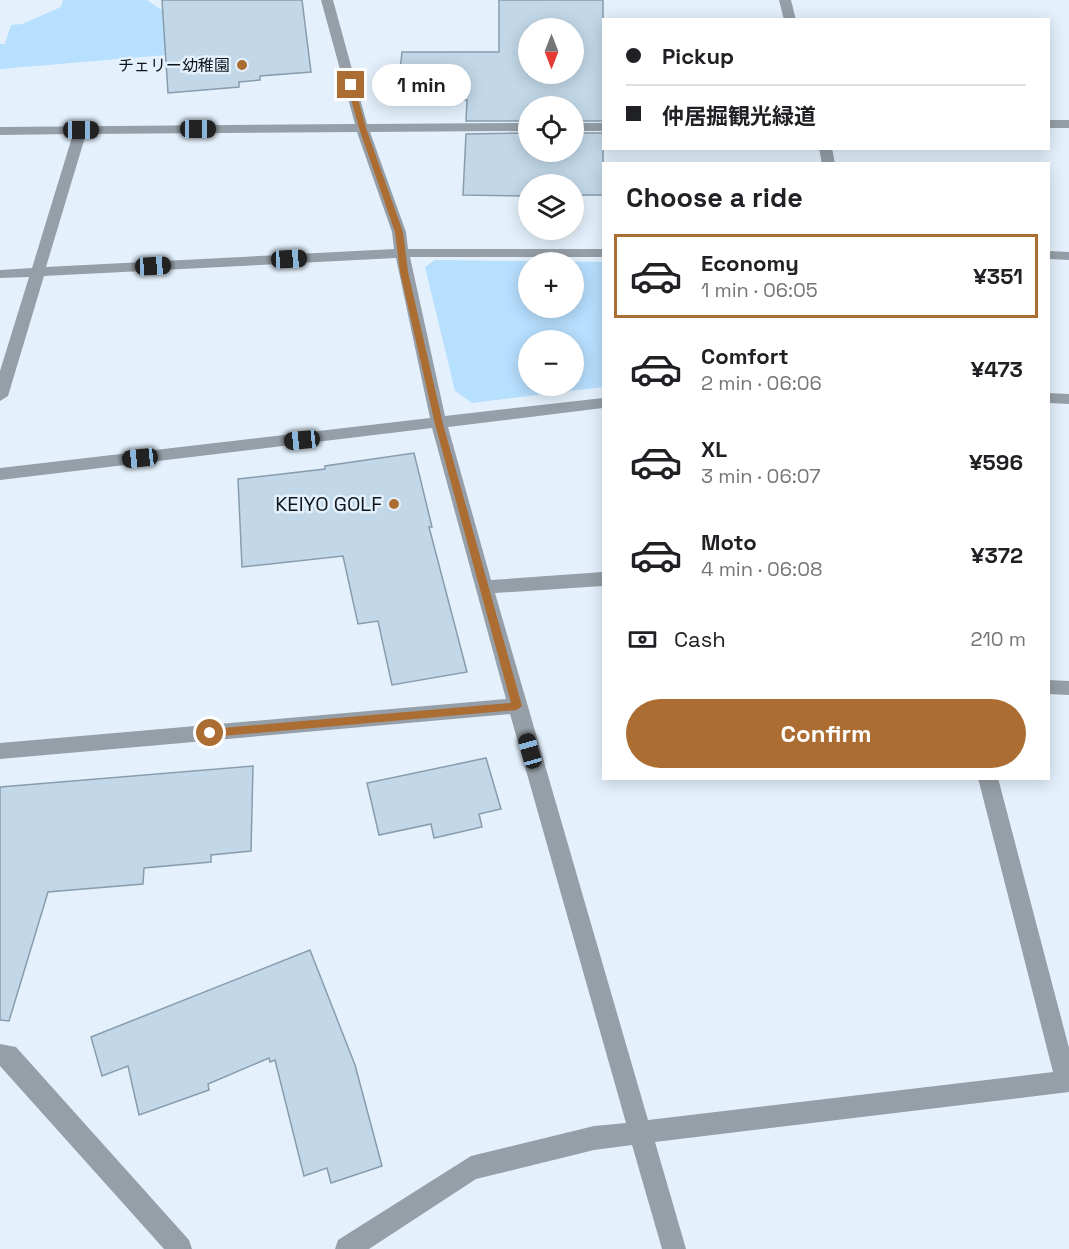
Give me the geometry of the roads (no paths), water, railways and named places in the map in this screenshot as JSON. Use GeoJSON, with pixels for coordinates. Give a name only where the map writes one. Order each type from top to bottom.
{"type":"FeatureCollection","features":[{"type":"Feature","properties":{"kind":"street"},"geometry":{"type":"LineString","coordinates":[[327,0],[362,128],[399,232],[439,424],[517,706],[674,1249]]}},
{"type":"Feature","properties":{"kind":"street"},"geometry":{"type":"LineString","coordinates":[[784,0],[789,18]]}},
{"type":"Feature","properties":{"kind":"street"},"geometry":{"type":"LineString","coordinates":[[1050,124],[1069,124]]}},
{"type":"Feature","properties":{"kind":"street"},"geometry":{"type":"LineString","coordinates":[[0,131],[518,127]]}},
{"type":"Feature","properties":{"kind":"street"},"geometry":{"type":"LineString","coordinates":[[584,127],[602,127]]}},
{"type":"Feature","properties":{"kind":"street"},"geometry":{"type":"LineString","coordinates":[[0,396],[40,272],[81,130]]}},
{"type":"Feature","properties":{"kind":"street"},"geometry":{"type":"LineString","coordinates":[[0,274],[402,253],[602,253]]}},
{"type":"Feature","properties":{"kind":"street"},"geometry":{"type":"LineString","coordinates":[[1050,255],[1069,255]]}},
{"type":"Feature","properties":{"kind":"street"},"geometry":{"type":"LineString","coordinates":[[1050,398],[1069,399]]}},
{"type":"Feature","properties":{"kind":"street"},"geometry":{"type":"LineString","coordinates":[[0,474],[602,403]]}},
{"type":"Feature","properties":{"kind":"street"},"geometry":{"type":"LineString","coordinates":[[485,586],[602,579]]}},
{"type":"Feature","properties":{"kind":"street"},"geometry":{"type":"LineString","coordinates":[[1050,687],[1069,688]]}},
{"type":"Feature","properties":{"kind":"street"},"geometry":{"type":"LineString","coordinates":[[0,751],[517,706]]}},
{"type":"Feature","properties":{"kind":"street"},"geometry":{"type":"LineString","coordinates":[[347,1249],[471,1168],[594,1138],[1067,1081],[989,780]]}},
{"type":"Feature","properties":{"kind":"street"},"geometry":{"type":"LineString","coordinates":[[0,1054],[8,1055],[180,1249]]}},
{"type":"Feature","properties":{"kind":"place","name":"チェリー幼稚園"},"geometry":{"type":"Point","coordinates":[242,65]}},
{"type":"Feature","properties":{"kind":"place","name":"KEIYO GOLF"},"geometry":{"type":"Point","coordinates":[394,504]}}]}
